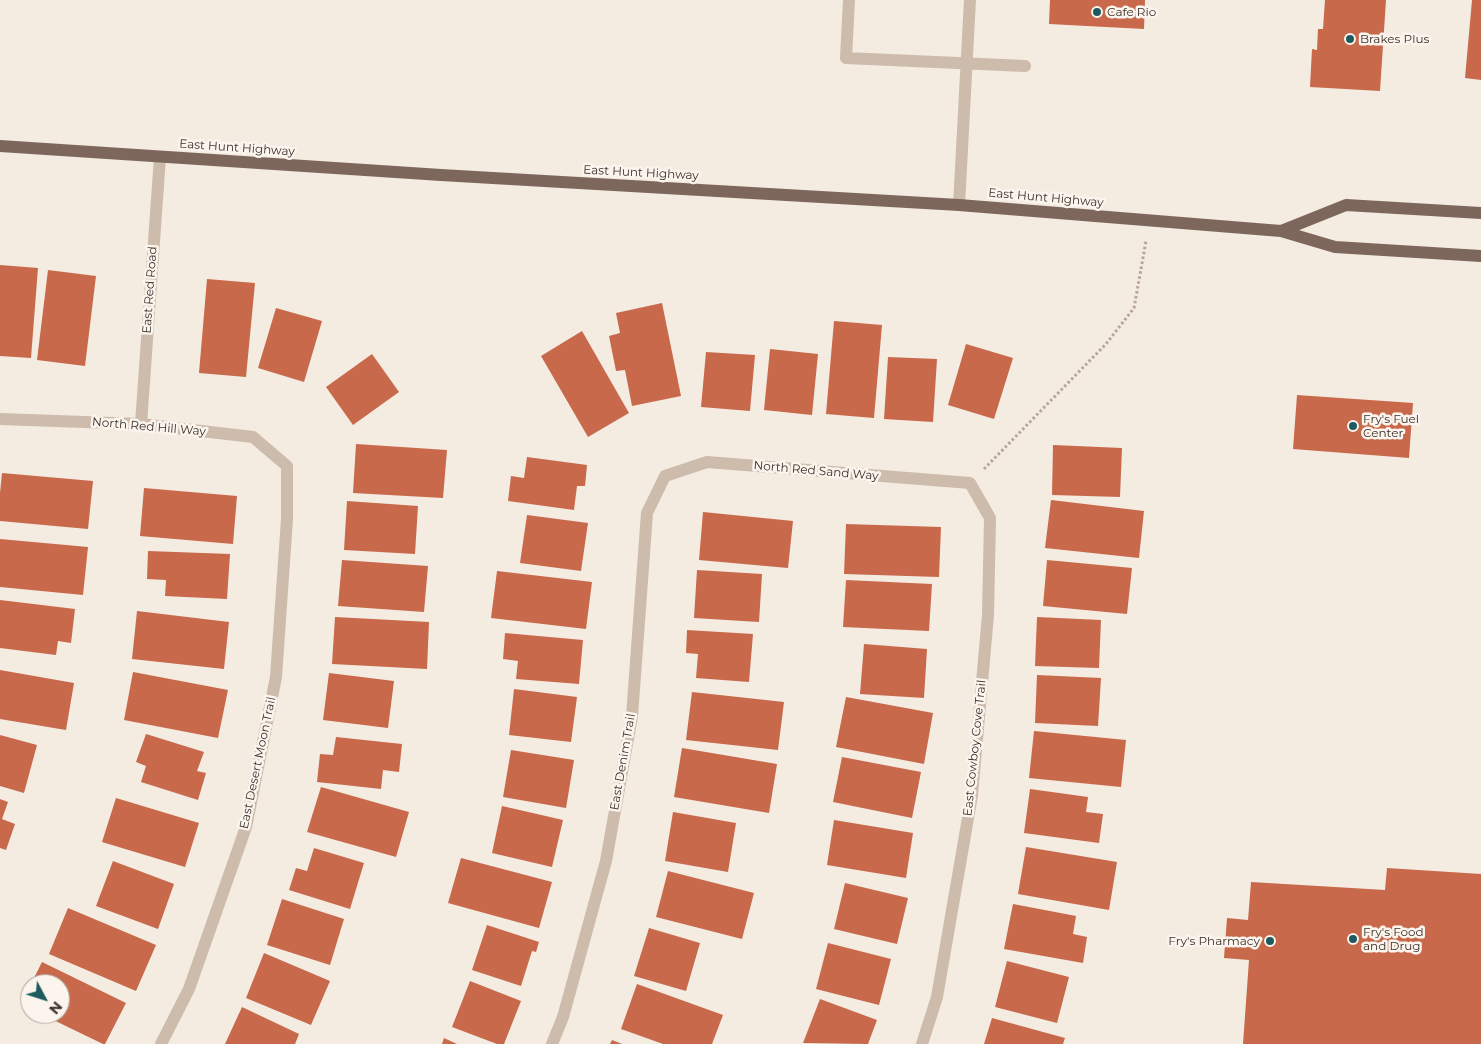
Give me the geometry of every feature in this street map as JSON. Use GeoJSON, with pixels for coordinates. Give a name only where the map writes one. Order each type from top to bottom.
{"type":"FeatureCollection","features":[{"type":"Feature","properties":{"kind":"main road","name":"East Hunt Highway"},"geometry":{"type":"LineString","coordinates":[[0,146],[451,176],[959,205],[1281,231],[1335,247],[1481,256]]}},
{"type":"Feature","properties":{"kind":"main road","name":"East Hunt Highway"},"geometry":{"type":"LineString","coordinates":[[1281,231],[1346,206],[1481,214]]}},
{"type":"Feature","properties":{"kind":"street"},"geometry":{"type":"LineString","coordinates":[[849,0],[846,58],[1026,66]]}},
{"type":"Feature","properties":{"kind":"street"},"geometry":{"type":"LineString","coordinates":[[959,205],[970,0]]}},
{"type":"Feature","properties":{"kind":"street","name":"East Red Road"},"geometry":{"type":"LineString","coordinates":[[141,424],[160,157]]}},
{"type":"Feature","properties":{"kind":"street","name":"North Red Hill Way"},"geometry":{"type":"LineString","coordinates":[[0,419],[141,424],[253,436],[287,466]]}},
{"type":"Feature","properties":{"kind":"street","name":"North Red Sand Way"},"geometry":{"type":"LineString","coordinates":[[665,476],[707,462],[970,483]]}},
{"type":"Feature","properties":{"kind":"street","name":"East Desert Moon Trail"},"geometry":{"type":"LineString","coordinates":[[160,1044],[189,989],[246,827],[276,676],[287,519],[287,466]]}},
{"type":"Feature","properties":{"kind":"street","name":"East Denim Trail"},"geometry":{"type":"LineString","coordinates":[[552,1044],[563,1017],[606,861],[632,716],[647,513],[665,476]]}},
{"type":"Feature","properties":{"kind":"street","name":"East Cowboy Cove Trail"},"geometry":{"type":"LineString","coordinates":[[922,1044],[937,997],[972,795],[988,615],[990,518],[970,483]]}},
{"type":"Feature","properties":{"kind":"path"},"geometry":{"type":"LineString","coordinates":[[970,483],[1106,344],[1134,308],[1150,220]]}},
{"type":"Feature","properties":{"kind":"building","name":"Cafe Rio"},"geometry":{"type":"Polygon","coordinates":[[[1050,0],[1145,0],[1144,29],[1049,24],[1050,0]]]}},
{"type":"Feature","properties":{"kind":"building","name":"Brakes Plus"},"geometry":{"type":"Polygon","coordinates":[[[1325,0],[1386,0],[1380,91],[1310,87],[1312,49],[1317,50],[1318,29],[1323,29],[1325,0]]]}},
{"type":"Feature","properties":{"kind":"building"},"geometry":{"type":"Polygon","coordinates":[[[1472,0],[1481,0],[1481,80],[1465,78],[1472,0]]]}},
{"type":"Feature","properties":{"kind":"building"},"geometry":{"type":"Polygon","coordinates":[[[0,265],[38,268],[31,358],[0,356],[0,265]]]}},
{"type":"Feature","properties":{"kind":"building"},"geometry":{"type":"Polygon","coordinates":[[[48,270],[96,276],[85,366],[37,360],[48,270]]]}},
{"type":"Feature","properties":{"kind":"building"},"geometry":{"type":"Polygon","coordinates":[[[207,279],[255,283],[246,377],[199,373],[207,279]]]}},
{"type":"Feature","properties":{"kind":"building"},"geometry":{"type":"Polygon","coordinates":[[[662,303],[681,396],[632,406],[625,370],[616,371],[609,336],[620,333],[616,313],[662,303]]]}},
{"type":"Feature","properties":{"kind":"building"},"geometry":{"type":"Polygon","coordinates":[[[276,308],[322,321],[304,382],[258,368],[276,308]]]}},
{"type":"Feature","properties":{"kind":"building"},"geometry":{"type":"Polygon","coordinates":[[[834,321],[882,325],[874,418],[826,414],[834,321]]]}},
{"type":"Feature","properties":{"kind":"building"},"geometry":{"type":"Polygon","coordinates":[[[582,331],[629,413],[588,437],[541,356],[582,331]]]}},
{"type":"Feature","properties":{"kind":"building"},"geometry":{"type":"Polygon","coordinates":[[[966,344],[1013,358],[994,419],[948,405],[966,344]]]}},
{"type":"Feature","properties":{"kind":"building"},"geometry":{"type":"Polygon","coordinates":[[[770,349],[818,354],[812,415],[764,410],[770,349]]]}},
{"type":"Feature","properties":{"kind":"building"},"geometry":{"type":"Polygon","coordinates":[[[706,352],[755,355],[750,411],[701,407],[706,352]]]}},
{"type":"Feature","properties":{"kind":"building"},"geometry":{"type":"Polygon","coordinates":[[[372,354],[399,392],[353,425],[326,387],[372,354]]]}},
{"type":"Feature","properties":{"kind":"building"},"geometry":{"type":"Polygon","coordinates":[[[888,357],[937,359],[933,422],[884,419],[888,357]]]}},
{"type":"Feature","properties":{"kind":"building","name":"Fry's Fuel Center"},"geometry":{"type":"Polygon","coordinates":[[[1297,395],[1413,403],[1409,458],[1293,449],[1297,395]]]}},
{"type":"Feature","properties":{"kind":"building"},"geometry":{"type":"Polygon","coordinates":[[[356,444],[447,450],[443,498],[353,493],[356,444]]]}},
{"type":"Feature","properties":{"kind":"building"},"geometry":{"type":"Polygon","coordinates":[[[1053,445],[1122,448],[1120,497],[1052,495],[1053,445]]]}},
{"type":"Feature","properties":{"kind":"building"},"geometry":{"type":"Polygon","coordinates":[[[527,457],[587,465],[585,486],[577,486],[574,510],[508,501],[511,476],[524,478],[527,457]]]}},
{"type":"Feature","properties":{"kind":"building"},"geometry":{"type":"Polygon","coordinates":[[[2,473],[93,481],[88,529],[0,521],[2,473]]]}},
{"type":"Feature","properties":{"kind":"building"},"geometry":{"type":"Polygon","coordinates":[[[144,488],[237,496],[233,544],[140,536],[144,488]]]}},
{"type":"Feature","properties":{"kind":"building"},"geometry":{"type":"Polygon","coordinates":[[[1051,500],[1144,511],[1139,558],[1045,548],[1051,500]]]}},
{"type":"Feature","properties":{"kind":"building"},"geometry":{"type":"Polygon","coordinates":[[[347,501],[418,506],[415,554],[344,550],[347,501]]]}},
{"type":"Feature","properties":{"kind":"building"},"geometry":{"type":"Polygon","coordinates":[[[703,512],[793,521],[788,568],[699,560],[703,512]]]}},
{"type":"Feature","properties":{"kind":"building"},"geometry":{"type":"Polygon","coordinates":[[[527,515],[588,523],[581,571],[520,563],[527,515]]]}},
{"type":"Feature","properties":{"kind":"building"},"geometry":{"type":"Polygon","coordinates":[[[846,524],[941,527],[939,577],[844,574],[846,524]]]}},
{"type":"Feature","properties":{"kind":"building"},"geometry":{"type":"Polygon","coordinates":[[[0,539],[88,547],[83,595],[0,587],[0,539]]]}},
{"type":"Feature","properties":{"kind":"building"},"geometry":{"type":"Polygon","coordinates":[[[148,551],[230,554],[227,599],[165,596],[166,580],[147,579],[148,551]]]}},
{"type":"Feature","properties":{"kind":"building"},"geometry":{"type":"Polygon","coordinates":[[[342,560],[428,566],[424,612],[338,606],[342,560]]]}},
{"type":"Feature","properties":{"kind":"building"},"geometry":{"type":"Polygon","coordinates":[[[1047,560],[1132,568],[1127,614],[1043,606],[1047,560]]]}},
{"type":"Feature","properties":{"kind":"building"},"geometry":{"type":"Polygon","coordinates":[[[697,570],[762,574],[759,622],[694,618],[697,570]]]}},
{"type":"Feature","properties":{"kind":"building"},"geometry":{"type":"Polygon","coordinates":[[[497,571],[592,582],[586,629],[491,618],[497,571]]]}},
{"type":"Feature","properties":{"kind":"building"},"geometry":{"type":"Polygon","coordinates":[[[846,580],[932,584],[929,631],[843,627],[846,580]]]}},
{"type":"Feature","properties":{"kind":"building"},"geometry":{"type":"Polygon","coordinates":[[[0,600],[75,609],[71,643],[58,641],[56,655],[0,648],[0,600]]]}},
{"type":"Feature","properties":{"kind":"building"},"geometry":{"type":"Polygon","coordinates":[[[137,611],[229,622],[224,669],[132,659],[137,611]]]}},
{"type":"Feature","properties":{"kind":"building"},"geometry":{"type":"Polygon","coordinates":[[[335,617],[429,622],[427,669],[332,664],[335,617]]]}},
{"type":"Feature","properties":{"kind":"building"},"geometry":{"type":"Polygon","coordinates":[[[1037,617],[1101,620],[1099,668],[1035,666],[1037,617]]]}},
{"type":"Feature","properties":{"kind":"building"},"geometry":{"type":"Polygon","coordinates":[[[687,630],[753,634],[749,682],[696,678],[698,654],[686,653],[687,630]]]}},
{"type":"Feature","properties":{"kind":"building"},"geometry":{"type":"Polygon","coordinates":[[[505,633],[583,640],[579,684],[516,679],[518,661],[503,659],[505,633]]]}},
{"type":"Feature","properties":{"kind":"building"},"geometry":{"type":"Polygon","coordinates":[[[864,644],[927,649],[924,698],[860,694],[864,644]]]}},
{"type":"Feature","properties":{"kind":"building"},"geometry":{"type":"Polygon","coordinates":[[[0,670],[74,683],[66,730],[0,719],[0,670]]]}},
{"type":"Feature","properties":{"kind":"building"},"geometry":{"type":"Polygon","coordinates":[[[133,672],[228,690],[218,738],[124,720],[133,672]]]}},
{"type":"Feature","properties":{"kind":"building"},"geometry":{"type":"Polygon","coordinates":[[[329,673],[394,681],[388,728],[323,720],[329,673]]]}},
{"type":"Feature","properties":{"kind":"building"},"geometry":{"type":"Polygon","coordinates":[[[1037,675],[1101,678],[1098,726],[1035,723],[1037,675]]]}},
{"type":"Feature","properties":{"kind":"building"},"geometry":{"type":"Polygon","coordinates":[[[514,689],[577,697],[571,742],[509,735],[514,689]]]}},
{"type":"Feature","properties":{"kind":"building"},"geometry":{"type":"Polygon","coordinates":[[[692,692],[784,702],[778,750],[686,740],[692,692]]]}},
{"type":"Feature","properties":{"kind":"building"},"geometry":{"type":"Polygon","coordinates":[[[846,697],[933,713],[924,764],[836,747],[846,697]]]}},
{"type":"Feature","properties":{"kind":"building"},"geometry":{"type":"Polygon","coordinates":[[[1034,731],[1126,740],[1121,787],[1029,778],[1034,731]]]}},
{"type":"Feature","properties":{"kind":"building"},"geometry":{"type":"Polygon","coordinates":[[[146,734],[204,752],[197,771],[206,773],[198,800],[141,782],[146,766],[136,762],[146,734]]]}},
{"type":"Feature","properties":{"kind":"building"},"geometry":{"type":"Polygon","coordinates":[[[0,735],[37,745],[24,793],[0,786],[0,735]]]}},
{"type":"Feature","properties":{"kind":"building"},"geometry":{"type":"Polygon","coordinates":[[[336,737],[402,744],[399,772],[383,770],[381,789],[317,782],[320,754],[333,755],[336,737]]]}},
{"type":"Feature","properties":{"kind":"building"},"geometry":{"type":"Polygon","coordinates":[[[682,748],[777,764],[769,813],[674,797],[682,748]]]}},
{"type":"Feature","properties":{"kind":"building"},"geometry":{"type":"Polygon","coordinates":[[[511,750],[574,760],[566,808],[503,797],[511,750]]]}},
{"type":"Feature","properties":{"kind":"building"},"geometry":{"type":"Polygon","coordinates":[[[842,757],[921,772],[912,818],[833,802],[842,757]]]}},
{"type":"Feature","properties":{"kind":"building"},"geometry":{"type":"Polygon","coordinates":[[[321,787],[409,812],[396,857],[307,832],[321,787]]]}},
{"type":"Feature","properties":{"kind":"building"},"geometry":{"type":"Polygon","coordinates":[[[1030,789],[1088,797],[1086,812],[1103,814],[1099,843],[1024,833],[1030,789]]]}},
{"type":"Feature","properties":{"kind":"building"},"geometry":{"type":"Polygon","coordinates":[[[116,798],[199,823],[185,867],[102,842],[116,798]]]}},
{"type":"Feature","properties":{"kind":"building"},"geometry":{"type":"Polygon","coordinates":[[[0,799],[8,802],[2,819],[15,824],[6,850],[0,848],[0,799]]]}},
{"type":"Feature","properties":{"kind":"building"},"geometry":{"type":"Polygon","coordinates":[[[502,806],[563,820],[552,867],[492,853],[502,806]]]}},
{"type":"Feature","properties":{"kind":"building"},"geometry":{"type":"Polygon","coordinates":[[[673,812],[736,823],[728,872],[665,861],[673,812]]]}},
{"type":"Feature","properties":{"kind":"building"},"geometry":{"type":"Polygon","coordinates":[[[834,820],[913,833],[906,878],[827,865],[834,820]]]}},
{"type":"Feature","properties":{"kind":"building"},"geometry":{"type":"Polygon","coordinates":[[[1026,847],[1117,862],[1109,910],[1018,894],[1026,847]]]}},
{"type":"Feature","properties":{"kind":"building"},"geometry":{"type":"Polygon","coordinates":[[[314,848],[364,863],[350,909],[289,890],[296,868],[307,871],[314,848]]]}},
{"type":"Feature","properties":{"kind":"building"},"geometry":{"type":"Polygon","coordinates":[[[461,858],[552,882],[539,928],[448,903],[461,858]]]}},
{"type":"Feature","properties":{"kind":"building"},"geometry":{"type":"Polygon","coordinates":[[[113,861],[174,884],[158,929],[96,906],[113,861]]]}},
{"type":"Feature","properties":{"kind":"building","name":"Fry's Food and Drug"},"geometry":{"type":"Polygon","coordinates":[[[1387,868],[1481,874],[1481,1044],[1243,1044],[1249,960],[1224,958],[1227,918],[1248,920],[1251,882],[1385,890],[1387,868]]]}},
{"type":"Feature","properties":{"kind":"building"},"geometry":{"type":"Polygon","coordinates":[[[668,871],[754,893],[742,939],[656,917],[668,871]]]}},
{"type":"Feature","properties":{"kind":"building"},"geometry":{"type":"Polygon","coordinates":[[[845,883],[908,898],[897,944],[834,929],[845,883]]]}},
{"type":"Feature","properties":{"kind":"building"},"geometry":{"type":"Polygon","coordinates":[[[282,899],[344,919],[330,965],[267,945],[282,899]]]}},
{"type":"Feature","properties":{"kind":"building"},"geometry":{"type":"Polygon","coordinates":[[[1013,904],[1076,916],[1073,934],[1087,937],[1083,963],[1004,949],[1013,904]]]}},
{"type":"Feature","properties":{"kind":"building"},"geometry":{"type":"Polygon","coordinates":[[[68,908],[156,945],[136,991],[49,954],[68,908]]]}},
{"type":"Feature","properties":{"kind":"building"},"geometry":{"type":"Polygon","coordinates":[[[487,925],[539,942],[536,952],[532,951],[521,986],[472,970],[487,925]]]}},
{"type":"Feature","properties":{"kind":"building"},"geometry":{"type":"Polygon","coordinates":[[[649,928],[700,943],[686,991],[634,976],[649,928]]]}},
{"type":"Feature","properties":{"kind":"building"},"geometry":{"type":"Polygon","coordinates":[[[828,943],[891,959],[879,1005],[816,989],[828,943]]]}},
{"type":"Feature","properties":{"kind":"building"},"geometry":{"type":"Polygon","coordinates":[[[264,953],[330,981],[311,1025],[246,998],[264,953]]]}},
{"type":"Feature","properties":{"kind":"building"},"geometry":{"type":"Polygon","coordinates":[[[1007,961],[1069,977],[1057,1023],[995,1007],[1007,961]]]}},
{"type":"Feature","properties":{"kind":"building"},"geometry":{"type":"Polygon","coordinates":[[[42,962],[67,974],[36,974],[42,962]]]}},
{"type":"Feature","properties":{"kind":"building"},"geometry":{"type":"Polygon","coordinates":[[[70,976],[126,1003],[105,1044],[62,1024],[70,1024],[70,976]]]}},
{"type":"Feature","properties":{"kind":"building"},"geometry":{"type":"Polygon","coordinates":[[[470,981],[521,1001],[504,1044],[497,1044],[452,1027],[470,981]]]}},
{"type":"Feature","properties":{"kind":"building"},"geometry":{"type":"Polygon","coordinates":[[[637,984],[723,1015],[712,1044],[663,1044],[621,1029],[637,984]]]}},
{"type":"Feature","properties":{"kind":"building"},"geometry":{"type":"Polygon","coordinates":[[[820,999],[877,1020],[868,1044],[803,1043],[820,999]]]}},
{"type":"Feature","properties":{"kind":"building"},"geometry":{"type":"Polygon","coordinates":[[[242,1007],[299,1034],[295,1044],[225,1044],[242,1007]]]}},
{"type":"Feature","properties":{"kind":"building"},"geometry":{"type":"Polygon","coordinates":[[[992,1018],[1065,1038],[1063,1044],[984,1044],[992,1018]]]}},
{"type":"Feature","properties":{"kind":"building"},"geometry":{"type":"Polygon","coordinates":[[[444,1038],[457,1044],[442,1044],[444,1038]]]}},
{"type":"Feature","properties":{"kind":"building"},"geometry":{"type":"Polygon","coordinates":[[[612,1040],[622,1044],[610,1044],[612,1040]]]}},
{"type":"Feature","properties":{"kind":"place","name":"Cafe Rio"},"geometry":{"type":"Point","coordinates":[1097,12]}},
{"type":"Feature","properties":{"kind":"place","name":"Brakes Plus"},"geometry":{"type":"Point","coordinates":[1350,39]}},
{"type":"Feature","properties":{"kind":"place","name":"Fry's Fuel Center"},"geometry":{"type":"Point","coordinates":[1353,426]}},
{"type":"Feature","properties":{"kind":"place","name":"Fry's Food and Drug"},"geometry":{"type":"Point","coordinates":[1353,939]}},
{"type":"Feature","properties":{"kind":"place","name":"Fry's Pharmacy"},"geometry":{"type":"Point","coordinates":[1270,941]}}]}
